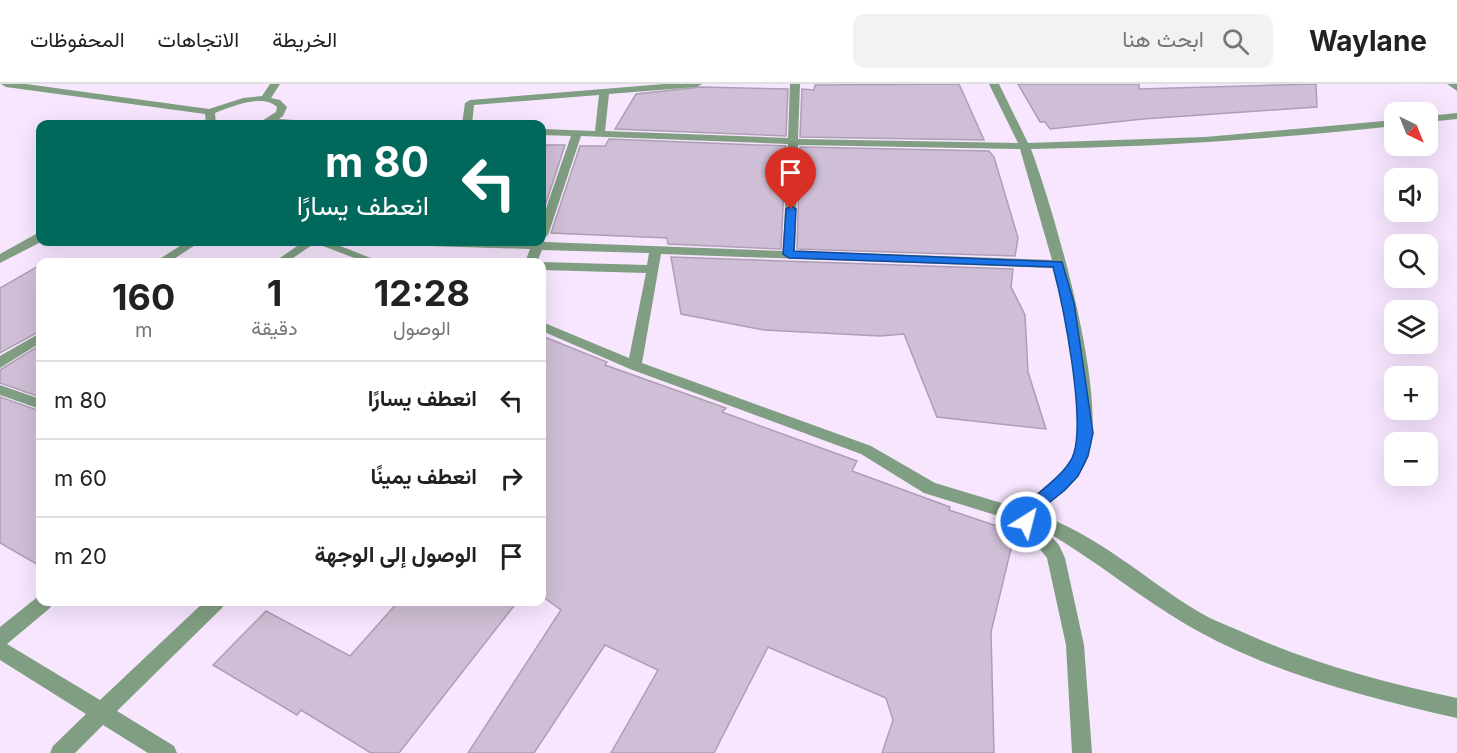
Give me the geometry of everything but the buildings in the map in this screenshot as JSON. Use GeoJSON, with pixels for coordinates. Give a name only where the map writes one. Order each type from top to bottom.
{"type":"FeatureCollection","features":[{"type":"Feature","properties":{"kind":"street"},"geometry":{"type":"LineString","coordinates":[[6,84],[210,112],[241,100],[266,98],[278,102],[282,107],[280,114],[271,120]]}},
{"type":"Feature","properties":{"kind":"street"},"geometry":{"type":"LineString","coordinates":[[266,98],[275,84]]}},
{"type":"Feature","properties":{"kind":"street"},"geometry":{"type":"LineString","coordinates":[[467,120],[470,103],[604,93],[632,87],[697,84]]}},
{"type":"Feature","properties":{"kind":"street"},"geometry":{"type":"LineString","coordinates":[[789,254],[795,141],[795,84]]}},
{"type":"Feature","properties":{"kind":"street"},"geometry":{"type":"LineString","coordinates":[[994,84],[1025,146],[1058,264],[1070,313],[1086,433],[1081,456],[1073,472],[1060,486],[1029,510],[1027,517],[1029,528],[1045,542],[1056,558],[1075,645],[1082,753]]}},
{"type":"Feature","properties":{"kind":"street"},"geometry":{"type":"LineString","coordinates":[[1452,84],[1457,88]]}},
{"type":"Feature","properties":{"kind":"street"},"geometry":{"type":"LineString","coordinates":[[600,134],[604,93]]}},
{"type":"Feature","properties":{"kind":"street"},"geometry":{"type":"LineString","coordinates":[[210,112],[211,120]]}},
{"type":"Feature","properties":{"kind":"street"},"geometry":{"type":"LineString","coordinates":[[1438,119],[1457,116]]}},
{"type":"Feature","properties":{"kind":"street"},"geometry":{"type":"LineString","coordinates":[[546,132],[1025,146],[1257,137],[1384,124]]}},
{"type":"Feature","properties":{"kind":"street"},"geometry":{"type":"LineString","coordinates":[[546,221],[577,134]]}},
{"type":"Feature","properties":{"kind":"street"},"geometry":{"type":"LineString","coordinates":[[0,259],[36,239]]}},
{"type":"Feature","properties":{"kind":"street"},"geometry":{"type":"LineString","coordinates":[[546,242],[656,250],[1058,264]]}},
{"type":"Feature","properties":{"kind":"street"},"geometry":{"type":"LineString","coordinates":[[167,258],[187,246]]}},
{"type":"Feature","properties":{"kind":"street"},"geometry":{"type":"LineString","coordinates":[[286,258],[304,246]]}},
{"type":"Feature","properties":{"kind":"street"},"geometry":{"type":"LineString","coordinates":[[331,246],[364,258]]}},
{"type":"Feature","properties":{"kind":"street"},"geometry":{"type":"LineString","coordinates":[[635,366],[656,250]]}},
{"type":"Feature","properties":{"kind":"street"},"geometry":{"type":"LineString","coordinates":[[546,266],[651,269]]}},
{"type":"Feature","properties":{"kind":"street"},"geometry":{"type":"LineString","coordinates":[[546,328],[635,366],[866,450],[930,488],[1027,517],[1066,533],[1194,619],[1234,640],[1282,660],[1382,691],[1457,708]]}},
{"type":"Feature","properties":{"kind":"street"},"geometry":{"type":"LineString","coordinates":[[0,363],[36,340]]}},
{"type":"Feature","properties":{"kind":"street"},"geometry":{"type":"LineString","coordinates":[[0,390],[36,403]]}},
{"type":"Feature","properties":{"kind":"street"},"geometry":{"type":"LineString","coordinates":[[0,638],[40,606]]}},
{"type":"Feature","properties":{"kind":"street"},"geometry":{"type":"LineString","coordinates":[[60,753],[212,606]]}},
{"type":"Feature","properties":{"kind":"street"},"geometry":{"type":"LineString","coordinates":[[0,650],[167,753]]}},
{"type":"Feature","properties":{"kind":"route"},"geometry":{"type":"LineString","coordinates":[[791,209],[789,254],[1058,264],[1068,303],[1079,367],[1086,433],[1081,456],[1073,472],[1060,486],[1029,510],[1026,522]]}}]}
